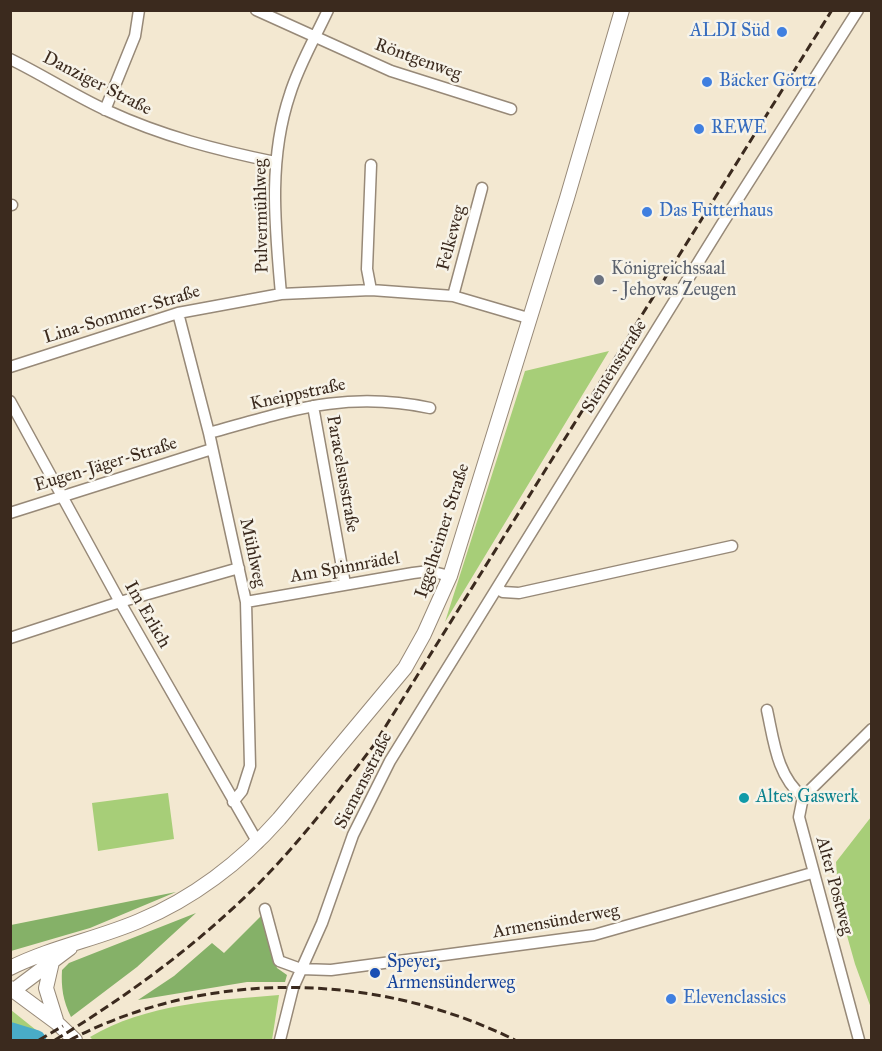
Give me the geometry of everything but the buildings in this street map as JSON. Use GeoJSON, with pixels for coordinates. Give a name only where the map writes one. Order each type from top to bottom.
{"type":"FeatureCollection","features":[{"type":"Feature","properties":{"kind":"main road","name":"Iggelheimer Straße"},"geometry":{"type":"LineString","coordinates":[[10,968],[46,951],[72,946],[140,921],[211,880],[258,843],[405,668],[428,626],[450,576],[567,198],[622,10]]}},
{"type":"Feature","properties":{"kind":"main road","name":"Iggelheimer Straße"},"geometry":{"type":"LineString","coordinates":[[12,989],[72,946]]}},
{"type":"Feature","properties":{"kind":"main road"},"geometry":{"type":"LineString","coordinates":[[52,962],[46,988],[56,1022]]}},
{"type":"Feature","properties":{"kind":"main road"},"geometry":{"type":"LineString","coordinates":[[12,989],[56,1022],[75,1041]]}},
{"type":"Feature","properties":{"kind":"street"},"geometry":{"type":"LineString","coordinates":[[105,110],[135,36],[139,10]]}},
{"type":"Feature","properties":{"kind":"street"},"geometry":{"type":"LineString","coordinates":[[256,10],[316,37]]}},
{"type":"Feature","properties":{"kind":"street","name":"Pulvermühlweg"},"geometry":{"type":"LineString","coordinates":[[281,294],[275,222],[275,162],[289,96],[328,10]]}},
{"type":"Feature","properties":{"kind":"street","name":"Siemensstraße"},"geometry":{"type":"LineString","coordinates":[[280,1041],[290,998],[318,933],[353,835],[390,761],[858,10]]}},
{"type":"Feature","properties":{"kind":"street","name":"Röntgenweg"},"geometry":{"type":"LineString","coordinates":[[316,37],[391,71],[511,109]]}},
{"type":"Feature","properties":{"kind":"street","name":"Danziger Straße"},"geometry":{"type":"LineString","coordinates":[[10,59],[105,110],[178,139],[275,162]]}},
{"type":"Feature","properties":{"kind":"street"},"geometry":{"type":"LineString","coordinates":[[371,165],[367,268],[371,290]]}},
{"type":"Feature","properties":{"kind":"street","name":"Felkeweg"},"geometry":{"type":"LineString","coordinates":[[453,296],[482,188]]}},
{"type":"Feature","properties":{"kind":"street","name":"Lina-Sommer-Straße"},"geometry":{"type":"LineString","coordinates":[[10,367],[178,312],[281,294],[371,290],[453,296],[528,318]]}},
{"type":"Feature","properties":{"kind":"street","name":"Mühlweg"},"geometry":{"type":"LineString","coordinates":[[178,312],[213,449],[246,602],[250,766],[242,791],[233,802]]}},
{"type":"Feature","properties":{"kind":"street","name":"Kneippstraße"},"geometry":{"type":"LineString","coordinates":[[209,433],[340,401],[368,399],[430,408]]}},
{"type":"Feature","properties":{"kind":"street","name":"Im Erlich"},"geometry":{"type":"LineString","coordinates":[[10,401],[60,496],[258,843]]}},
{"type":"Feature","properties":{"kind":"street","name":"Paracelsusstraße"},"geometry":{"type":"LineString","coordinates":[[313,406],[345,584]]}},
{"type":"Feature","properties":{"kind":"street","name":"Eugen-Jäger-Straße"},"geometry":{"type":"LineString","coordinates":[[10,513],[213,449]]}},
{"type":"Feature","properties":{"kind":"street"},"geometry":{"type":"LineString","coordinates":[[497,588],[502,592],[519,593],[732,546]]}},
{"type":"Feature","properties":{"kind":"street"},"geometry":{"type":"LineString","coordinates":[[10,638],[120,602],[238,568]]}},
{"type":"Feature","properties":{"kind":"street","name":"Am Spinnrädel"},"geometry":{"type":"LineString","coordinates":[[246,602],[429,572],[450,576]]}},
{"type":"Feature","properties":{"kind":"street"},"geometry":{"type":"LineString","coordinates":[[766,710],[782,774],[791,788],[803,797],[872,729]]}},
{"type":"Feature","properties":{"kind":"street","name":"Alter Postweg"},"geometry":{"type":"LineString","coordinates":[[803,797],[799,817],[812,873],[860,1041]]}},
{"type":"Feature","properties":{"kind":"street","name":"Armensünderweg"},"geometry":{"type":"LineString","coordinates":[[301,969],[357,968],[577,938],[812,873]]}},
{"type":"Feature","properties":{"kind":"street"},"geometry":{"type":"LineString","coordinates":[[265,909],[279,961],[301,969]]}},
{"type":"Feature","properties":{"kind":"green space"},"geometry":{"type":"Polygon","coordinates":[[[609,351],[445,622],[525,371],[609,351]]]}},
{"type":"Feature","properties":{"kind":"green space"},"geometry":{"type":"Polygon","coordinates":[[[168,793],[174,839],[98,851],[92,803],[168,793]]]}},
{"type":"Feature","properties":{"kind":"green space"},"geometry":{"type":"Polygon","coordinates":[[[871,817],[871,1008],[855,964],[833,886],[837,876],[836,862],[871,817]]]}},
{"type":"Feature","properties":{"kind":"green space"},"geometry":{"type":"Polygon","coordinates":[[[176,892],[90,928],[11,951],[11,925],[176,892]]]}},
{"type":"Feature","properties":{"kind":"green space"},"geometry":{"type":"Polygon","coordinates":[[[196,913],[137,967],[71,1017],[64,1000],[62,982],[62,970],[69,963],[196,913]]]}},
{"type":"Feature","properties":{"kind":"green space"},"geometry":{"type":"Polygon","coordinates":[[[261,916],[277,968],[287,975],[285,982],[247,982],[138,1000],[174,976],[212,943],[224,953],[261,916]]]}},
{"type":"Feature","properties":{"kind":"green space"},"geometry":{"type":"Polygon","coordinates":[[[279,995],[272,1040],[93,1040],[90,1037],[134,1017],[158,1011],[206,1002],[279,995]]]}},
{"type":"Feature","properties":{"kind":"green space"},"geometry":{"type":"Polygon","coordinates":[[[11,1010],[41,1034],[29,1040],[11,1040],[11,1010]]]}},
{"type":"Feature","properties":{"kind":"waterway"},"geometry":{"type":"LineString","coordinates":[[10,1032],[36,1040]]}},
{"type":"Feature","properties":{"kind":"railway"},"geometry":{"type":"LineString","coordinates":[[55,1040],[106,1008],[155,973],[225,916],[298,841],[374,745],[832,10]]}},
{"type":"Feature","properties":{"kind":"railway"},"geometry":{"type":"LineString","coordinates":[[70,1040],[123,1017],[178,1000],[235,990],[292,988],[350,991],[407,1001],[462,1018],[515,1040]]}},
{"type":"Feature","properties":{"kind":"railway"},"geometry":{"type":"LineString","coordinates":[[39,1040],[63,1026]]}},
{"type":"Feature","properties":{"kind":"place","name":"ALDI Süd"},"geometry":{"type":"Point","coordinates":[782,32]}},
{"type":"Feature","properties":{"kind":"place","name":"Bäcker Görtz"},"geometry":{"type":"Point","coordinates":[707,82]}},
{"type":"Feature","properties":{"kind":"place","name":"REWE"},"geometry":{"type":"Point","coordinates":[699,129]}},
{"type":"Feature","properties":{"kind":"place","name":"Das Futterhaus"},"geometry":{"type":"Point","coordinates":[647,212]}},
{"type":"Feature","properties":{"kind":"place","name":"Königreichssaal - Jehovas Zeugen"},"geometry":{"type":"Point","coordinates":[599,280]}},
{"type":"Feature","properties":{"kind":"place","name":"Altes Gaswerk"},"geometry":{"type":"Point","coordinates":[744,798]}},
{"type":"Feature","properties":{"kind":"place","name":"Speyer, Armensünderweg"},"geometry":{"type":"Point","coordinates":[375,973]}},
{"type":"Feature","properties":{"kind":"place","name":"Elevenclassics"},"geometry":{"type":"Point","coordinates":[671,999]}}]}
